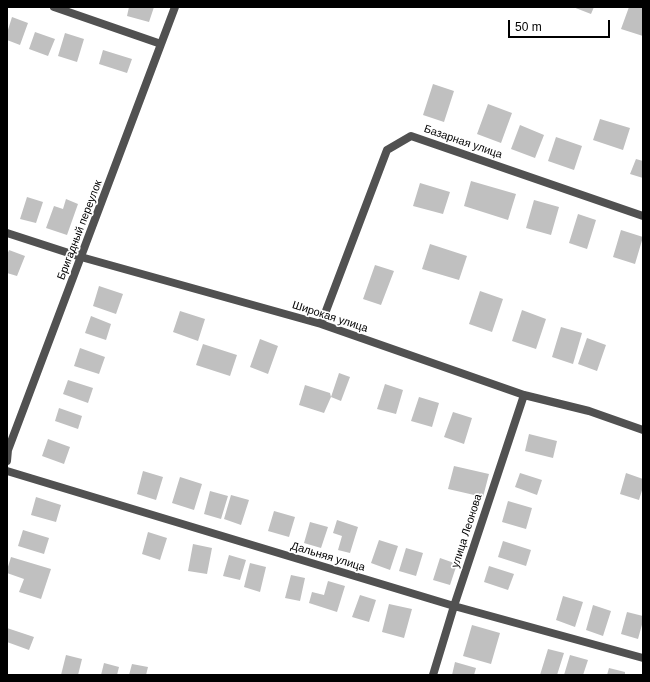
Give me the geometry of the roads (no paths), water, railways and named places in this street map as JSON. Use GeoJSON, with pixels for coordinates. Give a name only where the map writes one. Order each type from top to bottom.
{"type":"FeatureCollection","features":[{"type":"Feature","properties":{"kind":"street"},"geometry":{"type":"LineString","coordinates":[[54,7],[161,44]]}},
{"type":"Feature","properties":{"kind":"street","name":"Бригадный переулок"},"geometry":{"type":"LineString","coordinates":[[7,461],[8,450],[175,7]]}},
{"type":"Feature","properties":{"kind":"street","name":"Базарная улица"},"geometry":{"type":"LineString","coordinates":[[321,324],[387,150],[412,136],[643,216]]}},
{"type":"Feature","properties":{"kind":"street","name":"Широкая улица"},"geometry":{"type":"LineString","coordinates":[[7,233],[81,257],[321,324],[524,395],[589,411],[643,430]]}},
{"type":"Feature","properties":{"kind":"street","name":"улица Леонова"},"geometry":{"type":"LineString","coordinates":[[433,675],[454,606],[524,395]]}},
{"type":"Feature","properties":{"kind":"street","name":"Дальняя улица"},"geometry":{"type":"LineString","coordinates":[[7,472],[454,606],[643,658]]}}]}
